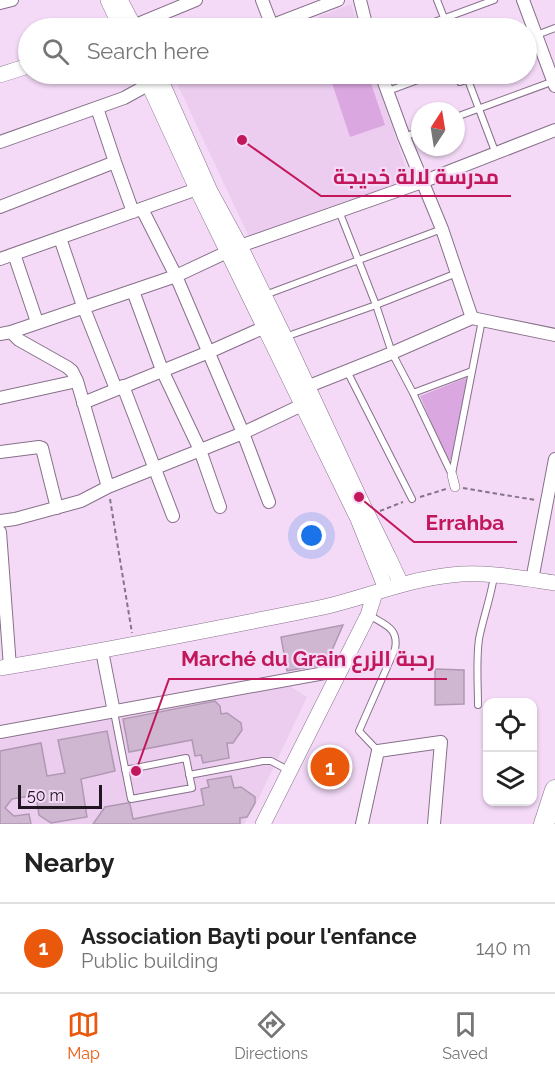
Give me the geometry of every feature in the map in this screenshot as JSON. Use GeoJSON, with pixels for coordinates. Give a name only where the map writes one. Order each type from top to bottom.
{"type":"FeatureCollection","features":[{"type":"Feature","properties":{"kind":"main road"},"geometry":{"type":"LineString","coordinates":[[544,824],[555,790]]}},
{"type":"Feature","properties":{"kind":"street"},"geometry":{"type":"LineString","coordinates":[[0,3],[12,0]]}},
{"type":"Feature","properties":{"kind":"street"},"geometry":{"type":"LineString","coordinates":[[108,0],[122,18]]}},
{"type":"Feature","properties":{"kind":"street"},"geometry":{"type":"LineString","coordinates":[[120,0],[126,18]]}},
{"type":"Feature","properties":{"kind":"street"},"geometry":{"type":"LineString","coordinates":[[153,18],[196,0]]}},
{"type":"Feature","properties":{"kind":"street"},"geometry":{"type":"LineString","coordinates":[[262,0],[266,18]]}},
{"type":"Feature","properties":{"kind":"street"},"geometry":{"type":"LineString","coordinates":[[291,18],[338,0]]}},
{"type":"Feature","properties":{"kind":"street"},"geometry":{"type":"LineString","coordinates":[[360,0],[364,18]]}},
{"type":"Feature","properties":{"kind":"street"},"geometry":{"type":"LineString","coordinates":[[524,0],[528,18]]}},
{"type":"Feature","properties":{"kind":"street"},"geometry":{"type":"LineString","coordinates":[[537,47],[554,82]]}},
{"type":"Feature","properties":{"kind":"street"},"geometry":{"type":"LineString","coordinates":[[0,75],[18,69]]}},
{"type":"Feature","properties":{"kind":"street"},"geometry":{"type":"LineString","coordinates":[[0,142],[124,98],[145,84]]}},
{"type":"Feature","properties":{"kind":"street"},"geometry":{"type":"LineString","coordinates":[[158,84],[197,189],[264,295],[285,338],[301,394],[387,588]]}},
{"type":"Feature","properties":{"kind":"street"},"geometry":{"type":"LineString","coordinates":[[158,84],[210,191],[265,327],[368,515],[387,588],[368,615],[264,824]]}},
{"type":"Feature","properties":{"kind":"street"},"geometry":{"type":"LineString","coordinates":[[385,84],[457,273],[477,319]]}},
{"type":"Feature","properties":{"kind":"street"},"geometry":{"type":"LineString","coordinates":[[97,108],[115,162],[138,211],[176,276],[243,433],[269,502]]}},
{"type":"Feature","properties":{"kind":"street"},"geometry":{"type":"LineString","coordinates":[[5,333],[176,276],[234,249],[422,182],[555,130]]}},
{"type":"Feature","properties":{"kind":"street"},"geometry":{"type":"LineString","coordinates":[[0,206],[115,162]]}},
{"type":"Feature","properties":{"kind":"street"},"geometry":{"type":"LineString","coordinates":[[0,259],[197,189]]}},
{"type":"Feature","properties":{"kind":"street"},"geometry":{"type":"LineString","coordinates":[[60,238],[83,306],[155,468],[173,516]]}},
{"type":"Feature","properties":{"kind":"street"},"geometry":{"type":"LineString","coordinates":[[14,254],[37,322]]}},
{"type":"Feature","properties":{"kind":"street"},"geometry":{"type":"LineString","coordinates":[[133,291],[162,370],[200,450],[220,507]]}},
{"type":"Feature","properties":{"kind":"street"},"geometry":{"type":"LineString","coordinates":[[0,521],[81,501],[108,487],[243,433],[301,394],[347,371],[477,319],[555,335]]}},
{"type":"Feature","properties":{"kind":"street"},"geometry":{"type":"LineString","coordinates":[[83,403],[265,327]]}},
{"type":"Feature","properties":{"kind":"street"},"geometry":{"type":"LineString","coordinates":[[5,333],[72,371],[77,381],[108,487]]}},
{"type":"Feature","properties":{"kind":"street"},"geometry":{"type":"LineString","coordinates":[[0,398],[77,381]]}},
{"type":"Feature","properties":{"kind":"street"},"geometry":{"type":"LineString","coordinates":[[0,452],[42,448],[57,508]]}},
{"type":"Feature","properties":{"kind":"street"},"geometry":{"type":"LineString","coordinates":[[532,580],[555,459]]}},
{"type":"Feature","properties":{"kind":"street"},"geometry":{"type":"LineString","coordinates":[[452,475],[455,487]]}},
{"type":"Feature","properties":{"kind":"street"},"geometry":{"type":"LineString","coordinates":[[0,532],[5,668],[333,605],[387,588],[453,574],[555,583]]}},
{"type":"Feature","properties":{"kind":"street"},"geometry":{"type":"LineString","coordinates":[[102,651],[114,712]]}},
{"type":"Feature","properties":{"kind":"street"},"geometry":{"type":"LineString","coordinates":[[0,732],[341,670]]}},
{"type":"Feature","properties":{"kind":"street"},"geometry":{"type":"LineString","coordinates":[[362,824],[378,752],[441,742],[434,824]]}},
{"type":"Feature","properties":{"kind":"lane"},"geometry":{"type":"LineString","coordinates":[[437,0],[444,18]]}},
{"type":"Feature","properties":{"kind":"lane"},"geometry":{"type":"LineString","coordinates":[[447,18],[494,0]]}},
{"type":"Feature","properties":{"kind":"lane"},"geometry":{"type":"LineString","coordinates":[[537,35],[555,28]]}},
{"type":"Feature","properties":{"kind":"lane"},"geometry":{"type":"LineString","coordinates":[[465,113],[554,82]]}},
{"type":"Feature","properties":{"kind":"lane"},"geometry":{"type":"LineString","coordinates":[[388,92],[408,84]]}},
{"type":"Feature","properties":{"kind":"lane"},"geometry":{"type":"LineString","coordinates":[[469,84],[496,154]]}},
{"type":"Feature","properties":{"kind":"lane"},"geometry":{"type":"LineString","coordinates":[[404,137],[411,134]]}},
{"type":"Feature","properties":{"kind":"lane"},"geometry":{"type":"LineString","coordinates":[[339,211],[392,353],[452,475]]}},
{"type":"Feature","properties":{"kind":"lane"},"geometry":{"type":"LineString","coordinates":[[264,295],[442,229]]}},
{"type":"Feature","properties":{"kind":"lane"},"geometry":{"type":"LineString","coordinates":[[285,338],[457,273]]}},
{"type":"Feature","properties":{"kind":"lane"},"geometry":{"type":"LineString","coordinates":[[452,475],[472,371],[477,319]]}},
{"type":"Feature","properties":{"kind":"lane"},"geometry":{"type":"LineString","coordinates":[[347,371],[412,499]]}},
{"type":"Feature","properties":{"kind":"lane"},"geometry":{"type":"LineString","coordinates":[[413,393],[472,371]]}},
{"type":"Feature","properties":{"kind":"lane"},"geometry":{"type":"LineString","coordinates":[[477,705],[479,641],[494,576]]}},
{"type":"Feature","properties":{"kind":"lane"},"geometry":{"type":"LineString","coordinates":[[368,615],[392,630],[397,640],[359,731],[378,752]]}},
{"type":"Feature","properties":{"kind":"lane"},"geometry":{"type":"LineString","coordinates":[[114,712],[125,770],[131,799],[192,788],[186,758],[125,770]]}},
{"type":"Feature","properties":{"kind":"lane"},"geometry":{"type":"LineString","coordinates":[[189,775],[262,761],[271,761],[291,771]]}},
{"type":"Feature","properties":{"kind":"path"},"geometry":{"type":"LineString","coordinates":[[108,487],[134,644]]}},
{"type":"Feature","properties":{"kind":"path"},"geometry":{"type":"LineString","coordinates":[[368,515],[455,487],[547,502]]}},
{"type":"Feature","properties":{"kind":"shaded area"},"geometry":{"type":"Polygon","coordinates":[[[351,4],[356,18],[315,18],[351,4]]]}},
{"type":"Feature","properties":{"kind":"shaded area"},"geometry":{"type":"Polygon","coordinates":[[[177,84],[377,84],[407,171],[411,170],[414,177],[249,237],[177,84]]]}},
{"type":"Feature","properties":{"kind":"shaded area"},"geometry":{"type":"Polygon","coordinates":[[[332,84],[371,84],[385,125],[350,137],[332,84]]]}},
{"type":"Feature","properties":{"kind":"shaded area"},"geometry":{"type":"Polygon","coordinates":[[[468,377],[451,460],[447,459],[420,396],[468,377]]]}},
{"type":"Feature","properties":{"kind":"shaded area"},"geometry":{"type":"Polygon","coordinates":[[[290,686],[307,697],[257,802],[244,824],[0,824],[0,740],[290,686]]]}},
{"type":"Feature","properties":{"kind":"building"},"geometry":{"type":"Polygon","coordinates":[[[343,625],[326,664],[287,671],[281,637],[343,625]]]}},
{"type":"Feature","properties":{"kind":"building"},"geometry":{"type":"Polygon","coordinates":[[[435,669],[464,670],[464,704],[435,705],[435,669]]]}},
{"type":"Feature","properties":{"kind":"building"},"geometry":{"type":"Polygon","coordinates":[[[215,701],[220,706],[221,714],[227,713],[241,723],[242,730],[233,743],[227,743],[229,758],[203,763],[201,755],[195,756],[192,740],[129,752],[123,719],[215,701]]]}},
{"type":"Feature","properties":{"kind":"building"},"geometry":{"type":"Polygon","coordinates":[[[107,731],[115,771],[81,779],[87,817],[51,823],[39,815],[36,795],[12,799],[5,808],[14,816],[29,814],[31,824],[0,824],[0,751],[41,743],[47,776],[65,773],[58,740],[107,731]]]}},
{"type":"Feature","properties":{"kind":"building"},"geometry":{"type":"Polygon","coordinates":[[[231,776],[234,788],[241,787],[255,797],[255,803],[247,817],[240,818],[240,824],[93,824],[105,807],[127,803],[130,804],[133,819],[204,805],[201,789],[209,787],[207,780],[231,776]]]}},
{"type":"Feature","properties":{"kind":"place","name":"مدرسة لالة خديجة"},"geometry":{"type":"Point","coordinates":[242,140]}},
{"type":"Feature","properties":{"kind":"place","name":"Errahba"},"geometry":{"type":"Point","coordinates":[359,497]}},
{"type":"Feature","properties":{"kind":"place","name":"Association Bayti pour l'enfance"},"geometry":{"type":"Point","coordinates":[330,767]}},
{"type":"Feature","properties":{"kind":"place","name":"Marché du Grain رحبة الزرع"},"geometry":{"type":"Point","coordinates":[136,771]}}]}
